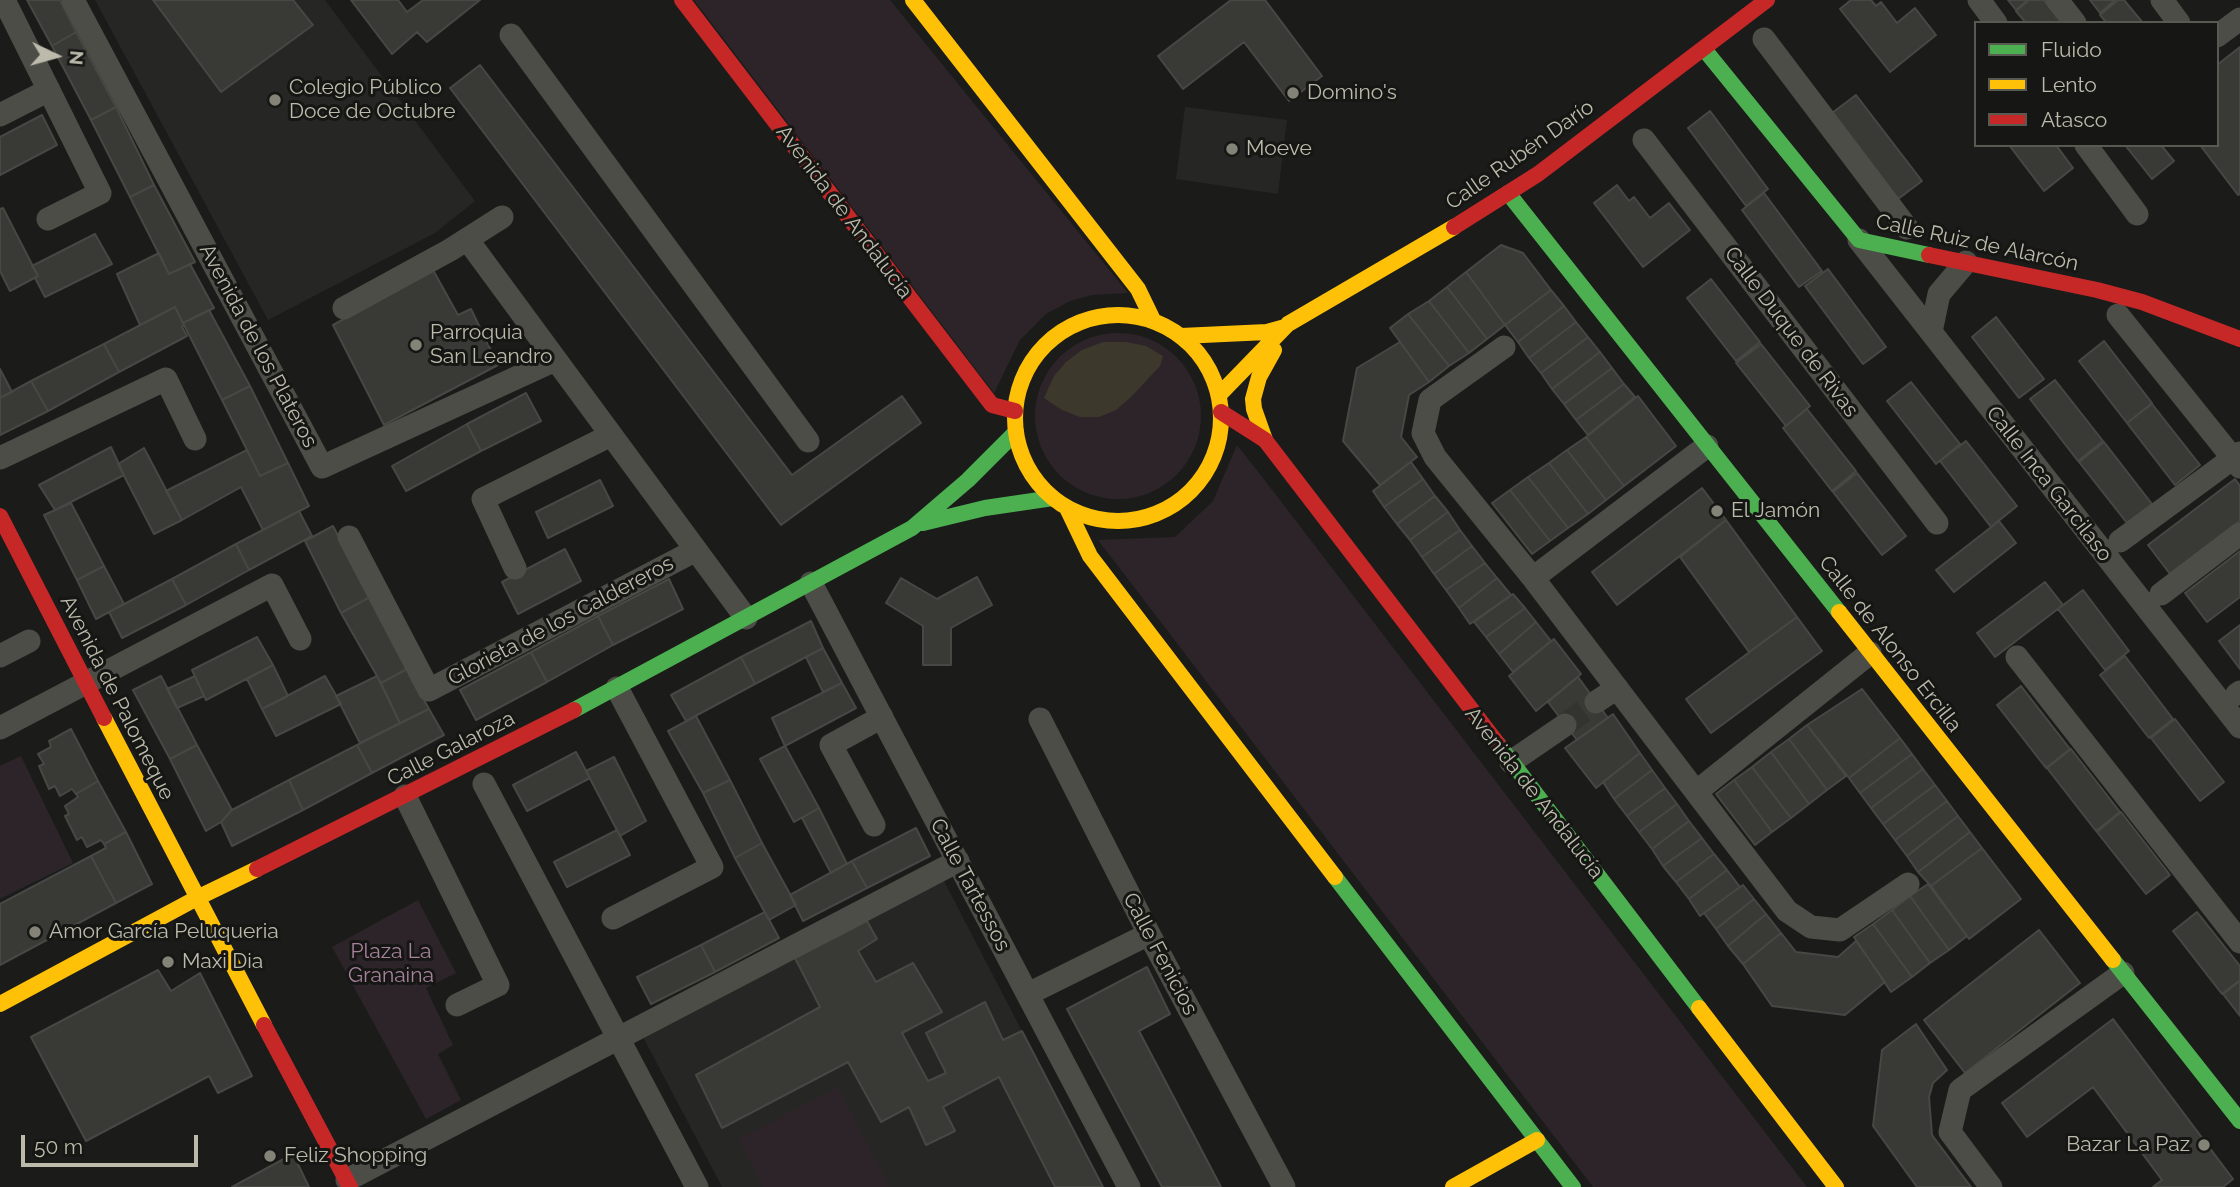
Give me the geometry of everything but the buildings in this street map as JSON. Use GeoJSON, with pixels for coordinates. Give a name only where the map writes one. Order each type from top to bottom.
{"type":"FeatureCollection","features":[{"type":"Feature","properties":{"kind":"street"},"geometry":{"type":"LineString","coordinates":[[5,0],[100,193],[48,219]]}},
{"type":"Feature","properties":{"kind":"street","name":"Avenida de los Plateros"},"geometry":{"type":"LineString","coordinates":[[73,0],[323,467],[555,360]]}},
{"type":"Feature","properties":{"kind":"street","name":"Avenida de Andalucía"},"geometry":{"type":"LineString","coordinates":[[682,0],[992,405],[1015,411]]}},
{"type":"Feature","properties":{"kind":"street"},"geometry":{"type":"LineString","coordinates":[[913,0],[1138,289],[1153,320]]}},
{"type":"Feature","properties":{"kind":"street","name":"Calle Rubén Darío"},"geometry":{"type":"LineString","coordinates":[[1181,336],[1267,332],[1285,327],[1427,244],[1538,174],[1767,0]]}},
{"type":"Feature","properties":{"kind":"street"},"geometry":{"type":"LineString","coordinates":[[1979,0],[1995,21]]}},
{"type":"Feature","properties":{"kind":"street"},"geometry":{"type":"LineString","coordinates":[[2057,0],[2073,21]]}},
{"type":"Feature","properties":{"kind":"street"},"geometry":{"type":"LineString","coordinates":[[2162,0],[2178,21]]}},
{"type":"Feature","properties":{"kind":"street"},"geometry":{"type":"LineString","coordinates":[[2219,35],[2240,19]]}},
{"type":"Feature","properties":{"kind":"street"},"geometry":{"type":"LineString","coordinates":[[511,35],[808,441]]}},
{"type":"Feature","properties":{"kind":"street"},"geometry":{"type":"LineString","coordinates":[[1764,39],[1907,228]]}},
{"type":"Feature","properties":{"kind":"street","name":"Calle Ruiz de Alarcón"},"geometry":{"type":"LineString","coordinates":[[1704,48],[1859,240],[1966,261],[2136,300],[2240,339]]}},
{"type":"Feature","properties":{"kind":"street"},"geometry":{"type":"LineString","coordinates":[[0,115],[49,90]]}},
{"type":"Feature","properties":{"kind":"street","name":"Calle Duque de Rivas"},"geometry":{"type":"LineString","coordinates":[[1644,140],[1937,523]]}},
{"type":"Feature","properties":{"kind":"street"},"geometry":{"type":"LineString","coordinates":[[2087,147],[2137,214]]}},
{"type":"Feature","properties":{"kind":"street","name":"Calle de Alonso Ercilla"},"geometry":{"type":"LineString","coordinates":[[1507,193],[2240,1121]]}},
{"type":"Feature","properties":{"kind":"street"},"geometry":{"type":"LineString","coordinates":[[344,308],[502,217]]}},
{"type":"Feature","properties":{"kind":"street","name":"Glorieta de los Caldereros"},"geometry":{"type":"LineString","coordinates":[[467,239],[746,618]]}},
{"type":"Feature","properties":{"kind":"street","name":"Calle Inca Garcilaso"},"geometry":{"type":"LineString","coordinates":[[1859,240],[2240,727]]}},
{"type":"Feature","properties":{"kind":"street"},"geometry":{"type":"LineString","coordinates":[[1931,332],[1939,294],[1966,261]]}},
{"type":"Feature","properties":{"kind":"street"},"geometry":{"type":"LineString","coordinates":[[1122,314],[1153,320],[1181,336],[1205,362],[1219,395],[1221,412],[1218,443],[1206,472],[1185,496],[1168,508],[1128,521],[1097,519],[1067,508],[1053,498],[1028,469],[1016,432],[1015,411],[1022,380],[1038,353],[1062,331],[1091,318],[1122,314]]}},
{"type":"Feature","properties":{"kind":"street"},"geometry":{"type":"LineString","coordinates":[[2118,315],[2238,459],[2120,541]]}},
{"type":"Feature","properties":{"kind":"street"},"geometry":{"type":"LineString","coordinates":[[1265,440],[1254,409],[1255,388],[1285,327]]}},
{"type":"Feature","properties":{"kind":"street","name":"Calle Rubén Darío"},"geometry":{"type":"LineString","coordinates":[[1219,395],[1285,327]]}},
{"type":"Feature","properties":{"kind":"street"},"geometry":{"type":"LineString","coordinates":[[1504,347],[1430,400],[1423,433],[1434,457],[1533,578],[1787,911],[1811,928],[1840,930],[1908,884]]}},
{"type":"Feature","properties":{"kind":"street"},"geometry":{"type":"LineString","coordinates":[[0,458],[166,379],[195,439]]}},
{"type":"Feature","properties":{"kind":"street","name":"Avenida de Andalucía"},"geometry":{"type":"LineString","coordinates":[[1221,412],[1265,440],[1836,1187]]}},
{"type":"Feature","properties":{"kind":"street","name":"Calle Galaroza"},"geometry":{"type":"LineString","coordinates":[[0,1004],[197,898],[617,688],[918,525],[1016,432]]}},
{"type":"Feature","properties":{"kind":"street"},"geometry":{"type":"LineString","coordinates":[[515,568],[483,499],[611,435]]}},
{"type":"Feature","properties":{"kind":"street"},"geometry":{"type":"LineString","coordinates":[[1533,578],[1707,446]]}},
{"type":"Feature","properties":{"kind":"street","name":"Calle Galaroza"},"geometry":{"type":"LineString","coordinates":[[918,525],[985,508],[1053,498]]}},
{"type":"Feature","properties":{"kind":"street"},"geometry":{"type":"LineString","coordinates":[[1067,508],[1090,556],[1573,1187]]}},
{"type":"Feature","properties":{"kind":"street","name":"Avenida de Palomeque"},"geometry":{"type":"LineString","coordinates":[[0,516],[197,898],[349,1184]]}},
{"type":"Feature","properties":{"kind":"street"},"geometry":{"type":"LineString","coordinates":[[2161,594],[2240,534]]}},
{"type":"Feature","properties":{"kind":"street","name":"Glorieta de los Caldereros"},"geometry":{"type":"LineString","coordinates":[[349,537],[429,690],[696,550]]}},
{"type":"Feature","properties":{"kind":"street","name":"Calle Tartessos"},"geometry":{"type":"LineString","coordinates":[[811,583],[1129,1187]]}},
{"type":"Feature","properties":{"kind":"street"},"geometry":{"type":"LineString","coordinates":[[0,728],[272,585],[300,639]]}},
{"type":"Feature","properties":{"kind":"street"},"geometry":{"type":"LineString","coordinates":[[0,656],[29,641]]}},
{"type":"Feature","properties":{"kind":"street"},"geometry":{"type":"LineString","coordinates":[[1696,792],[1870,653]]}},
{"type":"Feature","properties":{"kind":"street"},"geometry":{"type":"LineString","coordinates":[[2017,657],[2240,942]]}},
{"type":"Feature","properties":{"kind":"street"},"geometry":{"type":"LineString","coordinates":[[613,918],[712,867],[617,688]]}},
{"type":"Feature","properties":{"kind":"street"},"geometry":{"type":"LineString","coordinates":[[1596,702],[1617,688]]}},
{"type":"Feature","properties":{"kind":"street"},"geometry":{"type":"LineString","coordinates":[[874,825],[831,745],[882,717]]}},
{"type":"Feature","properties":{"kind":"street","name":"Calle Fenicios"},"geometry":{"type":"LineString","coordinates":[[1040,719],[1149,934],[1284,1187]]}},
{"type":"Feature","properties":{"kind":"street"},"geometry":{"type":"LineString","coordinates":[[1511,762],[1565,725]]}},
{"type":"Feature","properties":{"kind":"street"},"geometry":{"type":"LineString","coordinates":[[484,784],[697,1187]]}},
{"type":"Feature","properties":{"kind":"street"},"geometry":{"type":"LineString","coordinates":[[405,796],[498,985],[457,1005]]}},
{"type":"Feature","properties":{"kind":"street"},"geometry":{"type":"LineString","coordinates":[[349,1184],[617,1037],[958,861]]}},
{"type":"Feature","properties":{"kind":"street"},"geometry":{"type":"LineString","coordinates":[[1028,994],[1149,934]]}},
{"type":"Feature","properties":{"kind":"street"},"geometry":{"type":"LineString","coordinates":[[1991,1187],[1950,1132],[1960,1090],[2123,973]]}},
{"type":"Feature","properties":{"kind":"street"},"geometry":{"type":"LineString","coordinates":[[1453,1187],[1537,1140]]}},
{"type":"Feature","properties":{"kind":"shaded area","name":"Colegio Público Doce de Octubre"},"geometry":{"type":"Polygon","coordinates":[[[95,0],[325,0],[475,201],[435,233],[268,320],[95,0]]]}},
{"type":"Feature","properties":{"kind":"shaded area","name":"Moeve"},"geometry":{"type":"Polygon","coordinates":[[[1185,107],[1287,120],[1278,194],[1176,179],[1185,107]]]}},
{"type":"Feature","properties":{"kind":"shaded area"},"geometry":{"type":"Polygon","coordinates":[[[1103,342],[1126,342],[1146,346],[1163,356],[1160,366],[1116,410],[1099,417],[1080,417],[1062,410],[1044,398],[1054,376],[1066,362],[1082,350],[1103,342]]]}},
{"type":"Feature","properties":{"kind":"shaded area"},"geometry":{"type":"Polygon","coordinates":[[[944,881],[1103,1187],[722,1187],[643,1037],[944,881]]]}},
{"type":"Feature","properties":{"kind":"green space"},"geometry":{"type":"Polygon","coordinates":[[[694,0],[890,0],[1128,293],[1092,295],[1070,301],[1046,314],[1020,340],[994,393],[694,0]]]}},
{"type":"Feature","properties":{"kind":"green space"},"geometry":{"type":"Polygon","coordinates":[[[1118,333],[1150,339],[1177,357],[1195,384],[1201,416],[1195,448],[1177,475],[1150,493],[1118,499],[1086,493],[1059,475],[1041,448],[1035,416],[1041,384],[1059,357],[1086,339],[1118,333]]]}},
{"type":"Feature","properties":{"kind":"green space"},"geometry":{"type":"Polygon","coordinates":[[[1237,445],[1807,1187],[1593,1187],[1098,540],[1175,537],[1213,501],[1237,445]]]}},
{"type":"Feature","properties":{"kind":"green space"},"geometry":{"type":"Polygon","coordinates":[[[21,756],[73,863],[0,899],[0,766],[21,756]]]}},
{"type":"Feature","properties":{"kind":"green space","name":"Plaza La Granaina"},"geometry":{"type":"Polygon","coordinates":[[[418,900],[456,973],[426,988],[453,1045],[438,1054],[461,1100],[426,1119],[332,947],[418,900]]]}},
{"type":"Feature","properties":{"kind":"green space"},"geometry":{"type":"Polygon","coordinates":[[[838,1087],[890,1187],[763,1187],[738,1139],[838,1087]]]}},
{"type":"Feature","properties":{"kind":"tunnel"},"geometry":{"type":"LineString","coordinates":[[1565,725],[1596,702]]}},
{"type":"Feature","properties":{"kind":"traffic: fast"},"geometry":{"type":"LineString","coordinates":[[1704,49],[1859,240],[1929,255]]}},
{"type":"Feature","properties":{"kind":"traffic: fast"},"geometry":{"type":"LineString","coordinates":[[1508,193],[1839,612]]}},
{"type":"Feature","properties":{"kind":"traffic: fast"},"geometry":{"type":"LineString","coordinates":[[574,710],[912,528],[968,480],[1016,432]]}},
{"type":"Feature","properties":{"kind":"traffic: fast"},"geometry":{"type":"LineString","coordinates":[[923,523],[985,508],[1053,498]]}},
{"type":"Feature","properties":{"kind":"traffic: fast"},"geometry":{"type":"LineString","coordinates":[[1498,744],[1699,1008]]}},
{"type":"Feature","properties":{"kind":"traffic: fast"},"geometry":{"type":"LineString","coordinates":[[1335,877],[1573,1187]]}},
{"type":"Feature","properties":{"kind":"traffic: fast"},"geometry":{"type":"LineString","coordinates":[[2113,960],[2240,1121]]}},
{"type":"Feature","properties":{"kind":"traffic: slow"},"geometry":{"type":"LineString","coordinates":[[913,0],[1138,289],[1153,320]]}},
{"type":"Feature","properties":{"kind":"traffic: slow"},"geometry":{"type":"LineString","coordinates":[[1219,395],[1288,324],[1454,227]]}},
{"type":"Feature","properties":{"kind":"traffic: slow"},"geometry":{"type":"LineString","coordinates":[[1118,315],[1157,323],[1191,345],[1213,379],[1221,418],[1213,457],[1191,491],[1157,513],[1118,521],[1079,513],[1045,491],[1023,457],[1015,418],[1023,379],[1045,345],[1079,323],[1118,315]]}},
{"type":"Feature","properties":{"kind":"traffic: slow"},"geometry":{"type":"LineString","coordinates":[[1181,336],[1267,332],[1285,327]]}},
{"type":"Feature","properties":{"kind":"traffic: slow"},"geometry":{"type":"LineString","coordinates":[[1265,440],[1253,399],[1259,377],[1274,350]]}},
{"type":"Feature","properties":{"kind":"traffic: slow"},"geometry":{"type":"LineString","coordinates":[[1067,508],[1090,556],[1335,877]]}},
{"type":"Feature","properties":{"kind":"traffic: slow"},"geometry":{"type":"LineString","coordinates":[[1839,612],[2113,960]]}},
{"type":"Feature","properties":{"kind":"traffic: slow"},"geometry":{"type":"LineString","coordinates":[[104,718],[264,1025]]}},
{"type":"Feature","properties":{"kind":"traffic: slow"},"geometry":{"type":"LineString","coordinates":[[0,1004],[197,898],[257,869]]}},
{"type":"Feature","properties":{"kind":"traffic: slow"},"geometry":{"type":"LineString","coordinates":[[1699,1008],[1836,1187]]}},
{"type":"Feature","properties":{"kind":"traffic: slow"},"geometry":{"type":"LineString","coordinates":[[1453,1187],[1537,1140]]}},
{"type":"Feature","properties":{"kind":"traffic: jam"},"geometry":{"type":"LineString","coordinates":[[682,0],[992,405],[1015,411]]}},
{"type":"Feature","properties":{"kind":"traffic: jam"},"geometry":{"type":"LineString","coordinates":[[1454,227],[1538,174],[1767,0]]}},
{"type":"Feature","properties":{"kind":"traffic: jam"},"geometry":{"type":"LineString","coordinates":[[1929,255],[2142,302],[2240,339]]}},
{"type":"Feature","properties":{"kind":"traffic: jam"},"geometry":{"type":"LineString","coordinates":[[1221,412],[1265,440],[1498,744]]}},
{"type":"Feature","properties":{"kind":"traffic: jam"},"geometry":{"type":"LineString","coordinates":[[0,516],[104,718]]}},
{"type":"Feature","properties":{"kind":"traffic: jam"},"geometry":{"type":"LineString","coordinates":[[257,869],[574,710]]}},
{"type":"Feature","properties":{"kind":"traffic: jam"},"geometry":{"type":"LineString","coordinates":[[264,1025],[350,1187]]}},
{"type":"Feature","properties":{"kind":"place","name":"Domino's"},"geometry":{"type":"Point","coordinates":[1293,93]}},
{"type":"Feature","properties":{"kind":"place","name":"Colegio Público Doce de Octubre"},"geometry":{"type":"Point","coordinates":[275,100]}},
{"type":"Feature","properties":{"kind":"place","name":"Moeve"},"geometry":{"type":"Point","coordinates":[1232,149]}},
{"type":"Feature","properties":{"kind":"place","name":"Parroquia San Leandro"},"geometry":{"type":"Point","coordinates":[416,345]}},
{"type":"Feature","properties":{"kind":"place","name":"El Jamón"},"geometry":{"type":"Point","coordinates":[1717,511]}},
{"type":"Feature","properties":{"kind":"place","name":"Amor García Peluqueria"},"geometry":{"type":"Point","coordinates":[35,932]}},
{"type":"Feature","properties":{"kind":"place","name":"Maxi Dia"},"geometry":{"type":"Point","coordinates":[168,962]}},
{"type":"Feature","properties":{"kind":"place","name":"Bazar La Paz"},"geometry":{"type":"Point","coordinates":[2204,1145]}},
{"type":"Feature","properties":{"kind":"place","name":"Feliz Shopping"},"geometry":{"type":"Point","coordinates":[270,1156]}}]}
